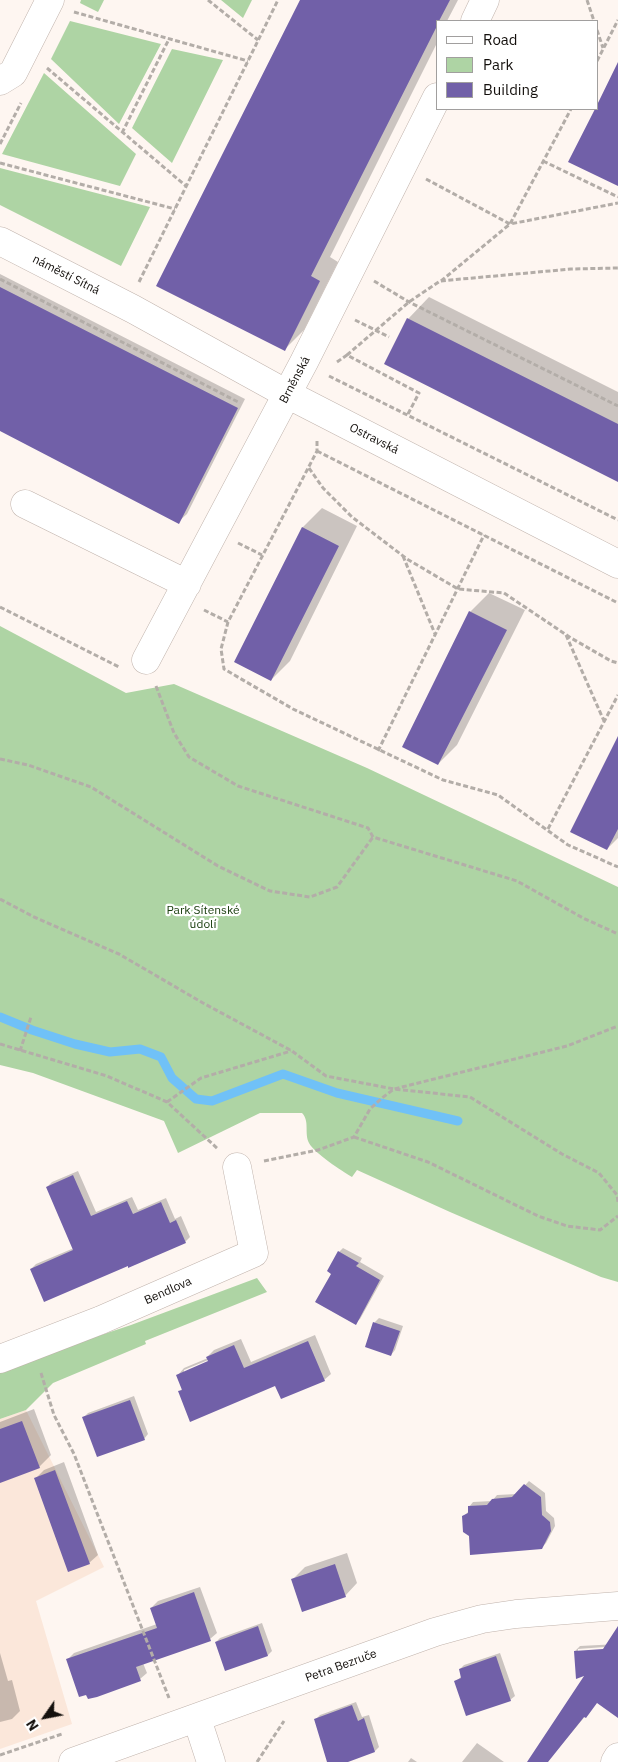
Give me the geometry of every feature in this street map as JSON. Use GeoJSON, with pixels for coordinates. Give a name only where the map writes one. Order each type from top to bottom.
{"type":"FeatureCollection","features":[{"type":"Feature","properties":{"kind":"street"},"geometry":{"type":"LineString","coordinates":[[475,20],[485,0]]}},
{"type":"Feature","properties":{"kind":"street"},"geometry":{"type":"LineString","coordinates":[[7,77],[59,5]]}},
{"type":"Feature","properties":{"kind":"street","name":"Brněnská"},"geometry":{"type":"LineString","coordinates":[[146,660],[274,420],[436,99]]}},
{"type":"Feature","properties":{"kind":"street","name":"náměstí Sítná"},"geometry":{"type":"LineString","coordinates":[[0,241],[132,310]]}},
{"type":"Feature","properties":{"kind":"street","name":"Ostravská"},"geometry":{"type":"LineString","coordinates":[[132,310],[287,394],[618,564]]}},
{"type":"Feature","properties":{"kind":"street"},"geometry":{"type":"LineString","coordinates":[[25,504],[187,584]]}},
{"type":"Feature","properties":{"kind":"street","name":"Bendlova"},"geometry":{"type":"LineString","coordinates":[[0,1359],[101,1320],[254,1253],[237,1167]]}},
{"type":"Feature","properties":{"kind":"street","name":"Petra Bezruče"},"geometry":{"type":"LineString","coordinates":[[73,1762],[435,1632],[472,1622],[516,1614],[618,1606]]}},
{"type":"Feature","properties":{"kind":"street"},"geometry":{"type":"LineString","coordinates":[[197,1719],[212,1762]]}},
{"type":"Feature","properties":{"kind":"street"},"geometry":{"type":"LineString","coordinates":[[615,1762],[618,1757]]}},
{"type":"Feature","properties":{"kind":"path"},"geometry":{"type":"LineString","coordinates":[[208,0],[258,40]]}},
{"type":"Feature","properties":{"kind":"path"},"geometry":{"type":"LineString","coordinates":[[132,310],[141,278],[278,0]]}},
{"type":"Feature","properties":{"kind":"path"},"geometry":{"type":"LineString","coordinates":[[587,0],[594,20]]}},
{"type":"Feature","properties":{"kind":"path"},"geometry":{"type":"LineString","coordinates":[[59,5],[248,61]]}},
{"type":"Feature","properties":{"kind":"path"},"geometry":{"type":"LineString","coordinates":[[598,59],[618,20]]}},
{"type":"Feature","properties":{"kind":"path"},"geometry":{"type":"LineString","coordinates":[[598,33],[603,49]]}},
{"type":"Feature","properties":{"kind":"path"},"geometry":{"type":"LineString","coordinates":[[122,132],[169,39]]}},
{"type":"Feature","properties":{"kind":"path"},"geometry":{"type":"LineString","coordinates":[[41,62],[186,186]]}},
{"type":"Feature","properties":{"kind":"path"},"geometry":{"type":"LineString","coordinates":[[408,414],[419,393],[347,355],[409,302],[440,281],[510,224],[570,110]]}},
{"type":"Feature","properties":{"kind":"path"},"geometry":{"type":"LineString","coordinates":[[543,161],[618,198]]}},
{"type":"Feature","properties":{"kind":"path"},"geometry":{"type":"LineString","coordinates":[[0,163],[175,209]]}},
{"type":"Feature","properties":{"kind":"path"},"geometry":{"type":"LineString","coordinates":[[425,178],[510,224],[618,203]]}},
{"type":"Feature","properties":{"kind":"path"},"geometry":{"type":"LineString","coordinates":[[440,281],[572,269],[618,268]]}},
{"type":"Feature","properties":{"kind":"path"},"geometry":{"type":"LineString","coordinates":[[370,278],[409,302],[618,406]]}},
{"type":"Feature","properties":{"kind":"path"},"geometry":{"type":"LineString","coordinates":[[0,280],[317,441],[317,452],[228,622],[222,649],[224,669],[294,709],[378,751],[443,780],[498,795],[568,845],[618,867]]}},
{"type":"Feature","properties":{"kind":"path"},"geometry":{"type":"LineString","coordinates":[[350,318],[389,337]]}},
{"type":"Feature","properties":{"kind":"path"},"geometry":{"type":"LineString","coordinates":[[322,372],[618,520]]}},
{"type":"Feature","properties":{"kind":"path"},"geometry":{"type":"LineString","coordinates":[[317,452],[618,603]]}},
{"type":"Feature","properties":{"kind":"path"},"geometry":{"type":"LineString","coordinates":[[309,468],[323,488],[352,517],[402,556],[458,589],[504,593],[566,634],[611,661],[618,663]]}},
{"type":"Feature","properties":{"kind":"path"},"geometry":{"type":"LineString","coordinates":[[378,751],[484,535]]}},
{"type":"Feature","properties":{"kind":"path"},"geometry":{"type":"LineString","coordinates":[[402,556],[436,634]]}},
{"type":"Feature","properties":{"kind":"path"},"geometry":{"type":"LineString","coordinates":[[0,607],[131,673],[146,660],[174,733],[189,757],[238,786],[368,828],[373,837],[517,881],[583,918],[618,934]]}},
{"type":"Feature","properties":{"kind":"path"},"geometry":{"type":"LineString","coordinates":[[566,634],[604,722]]}},
{"type":"Feature","properties":{"kind":"path"},"geometry":{"type":"LineString","coordinates":[[548,829],[618,695]]}},
{"type":"Feature","properties":{"kind":"path"},"geometry":{"type":"LineString","coordinates":[[0,759],[28,765],[91,787],[218,866],[270,891],[310,897],[337,887],[373,837]]}},
{"type":"Feature","properties":{"kind":"path"},"geometry":{"type":"LineString","coordinates":[[0,899],[34,917],[119,954],[203,1003],[292,1051],[326,1076],[394,1090],[470,1097],[562,1154],[598,1173],[617,1195],[618,1202]]}},
{"type":"Feature","properties":{"kind":"path"},"geometry":{"type":"LineString","coordinates":[[20,1050],[31,1017]]}},
{"type":"Feature","properties":{"kind":"path"},"geometry":{"type":"LineString","coordinates":[[354,1137],[370,1110],[382,1098],[394,1090],[567,1046],[618,1026]]}},
{"type":"Feature","properties":{"kind":"path"},"geometry":{"type":"LineString","coordinates":[[0,1044],[108,1076],[167,1102],[237,1167],[318,1150],[354,1137],[428,1162],[538,1216],[568,1226],[600,1230],[618,1216]]}},
{"type":"Feature","properties":{"kind":"path"},"geometry":{"type":"LineString","coordinates":[[167,1102],[200,1078],[292,1051]]}},
{"type":"Feature","properties":{"kind":"path"},"geometry":{"type":"LineString","coordinates":[[49,1340],[41,1375],[51,1407],[74,1454],[169,1698]]}},
{"type":"Feature","properties":{"kind":"path"},"geometry":{"type":"LineString","coordinates":[[257,1762],[284,1721]]}},
{"type":"Feature","properties":{"kind":"shaded area"},"geometry":{"type":"Polygon","coordinates":[[[26,1410],[104,1567],[36,1601],[72,1724],[0,1749],[0,1419],[26,1410]]]}},
{"type":"Feature","properties":{"kind":"green space"},"geometry":{"type":"Polygon","coordinates":[[[81,0],[104,0],[98,12],[80,3],[81,0]]]}},
{"type":"Feature","properties":{"kind":"green space"},"geometry":{"type":"Polygon","coordinates":[[[221,0],[252,0],[243,18],[221,0]]]}},
{"type":"Feature","properties":{"kind":"green space"},"geometry":{"type":"Polygon","coordinates":[[[70,21],[161,44],[119,124],[51,59],[70,21]]]}},
{"type":"Feature","properties":{"kind":"green space"},"geometry":{"type":"Polygon","coordinates":[[[172,49],[223,60],[172,163],[132,128],[172,49]]]}},
{"type":"Feature","properties":{"kind":"green space"},"geometry":{"type":"Polygon","coordinates":[[[44,73],[136,154],[120,186],[2,154],[44,73]]]}},
{"type":"Feature","properties":{"kind":"green space"},"geometry":{"type":"Polygon","coordinates":[[[0,168],[150,207],[121,266],[0,205],[0,168]]]}},
{"type":"Feature","properties":{"kind":"green space","name":"Park Sítenské údolí"},"geometry":{"type":"Polygon","coordinates":[[[0,626],[126,693],[174,684],[367,768],[618,887],[618,1282],[601,1277],[357,1170],[352,1177],[316,1152],[312,1147],[308,1139],[306,1120],[302,1113],[260,1113],[178,1153],[164,1121],[33,1073],[0,1065],[0,626]]]}},
{"type":"Feature","properties":{"kind":"green space"},"geometry":{"type":"Polygon","coordinates":[[[257,1278],[267,1292],[145,1341],[146,1344],[53,1383],[26,1410],[0,1419],[0,1370],[131,1325],[257,1278]]]}},
{"type":"Feature","properties":{"kind":"building"},"geometry":{"type":"Polygon","coordinates":[[[300,0],[450,0],[440,20],[436,20],[436,28],[311,276],[320,281],[285,351],[156,286],[300,0]]]}},
{"type":"Feature","properties":{"kind":"building"},"geometry":{"type":"Polygon","coordinates":[[[618,62],[618,186],[568,162],[594,110],[598,110],[598,103],[618,62]]]}},
{"type":"Feature","properties":{"kind":"building"},"geometry":{"type":"Polygon","coordinates":[[[0,287],[238,408],[179,524],[0,431],[0,287]]]}},
{"type":"Feature","properties":{"kind":"building"},"geometry":{"type":"Polygon","coordinates":[[[407,318],[618,424],[618,482],[384,364],[407,318]]]}},
{"type":"Feature","properties":{"kind":"building"},"geometry":{"type":"Polygon","coordinates":[[[302,527],[339,546],[271,681],[234,662],[302,527]]]}},
{"type":"Feature","properties":{"kind":"building"},"geometry":{"type":"Polygon","coordinates":[[[469,611],[507,630],[438,765],[402,747],[469,611]]]}},
{"type":"Feature","properties":{"kind":"building"},"geometry":{"type":"Polygon","coordinates":[[[618,736],[618,829],[607,850],[570,832],[618,736]]]}},
{"type":"Feature","properties":{"kind":"building"},"geometry":{"type":"Polygon","coordinates":[[[73,1175],[91,1216],[127,1201],[133,1214],[161,1202],[170,1223],[176,1220],[186,1243],[44,1302],[30,1269],[73,1250],[46,1187],[73,1175]]]}},
{"type":"Feature","properties":{"kind":"building"},"geometry":{"type":"Polygon","coordinates":[[[338,1251],[359,1263],[356,1266],[380,1280],[356,1325],[315,1302],[331,1274],[327,1271],[338,1251]]]}},
{"type":"Feature","properties":{"kind":"building"},"geometry":{"type":"Polygon","coordinates":[[[373,1322],[400,1331],[391,1356],[365,1347],[373,1322]]]}},
{"type":"Feature","properties":{"kind":"building"},"geometry":{"type":"Polygon","coordinates":[[[308,1341],[325,1381],[281,1399],[275,1386],[190,1422],[178,1391],[182,1390],[176,1375],[208,1361],[206,1357],[234,1345],[244,1368],[308,1341]]]}},
{"type":"Feature","properties":{"kind":"building"},"geometry":{"type":"Polygon","coordinates":[[[130,1400],[145,1440],[97,1457],[82,1417],[130,1400]]]}},
{"type":"Feature","properties":{"kind":"building"},"geometry":{"type":"Polygon","coordinates":[[[22,1421],[40,1468],[0,1483],[0,1429],[22,1421]]]}},
{"type":"Feature","properties":{"kind":"building"},"geometry":{"type":"Polygon","coordinates":[[[55,1470],[90,1564],[68,1572],[34,1478],[55,1470]]]}},
{"type":"Feature","properties":{"kind":"building"},"geometry":{"type":"Polygon","coordinates":[[[524,1484],[541,1497],[542,1515],[550,1522],[551,1531],[542,1549],[470,1555],[469,1536],[463,1532],[462,1516],[468,1513],[468,1506],[487,1505],[492,1499],[512,1497],[524,1484]]]}},
{"type":"Feature","properties":{"kind":"building"},"geometry":{"type":"Polygon","coordinates":[[[335,1564],[346,1597],[302,1612],[291,1579],[335,1564]]]}},
{"type":"Feature","properties":{"kind":"building"},"geometry":{"type":"Polygon","coordinates":[[[194,1592],[211,1641],[136,1667],[141,1681],[97,1697],[88,1699],[86,1695],[79,1697],[66,1659],[157,1628],[150,1608],[194,1592]]]}},
{"type":"Feature","properties":{"kind":"building"},"geometry":{"type":"Polygon","coordinates":[[[258,1626],[268,1656],[225,1671],[215,1642],[258,1626]]]}},
{"type":"Feature","properties":{"kind":"building"},"geometry":{"type":"Polygon","coordinates":[[[618,1626],[618,1718],[597,1703],[548,1762],[527,1762],[584,1676],[576,1679],[574,1651],[603,1649],[618,1626]]]}},
{"type":"Feature","properties":{"kind":"building"},"geometry":{"type":"Polygon","coordinates":[[[496,1656],[511,1701],[466,1716],[454,1681],[461,1678],[459,1669],[496,1656]]]}},
{"type":"Feature","properties":{"kind":"building"},"geometry":{"type":"Polygon","coordinates":[[[352,1705],[358,1721],[364,1718],[375,1752],[348,1762],[327,1762],[314,1719],[352,1705]]]}},
{"type":"Feature","properties":{"kind":"waterway"},"geometry":{"type":"LineString","coordinates":[[0,1017],[75,1044],[110,1052],[140,1049],[161,1057],[172,1078],[196,1099],[212,1101],[283,1074],[337,1093],[458,1121]]}}]}
